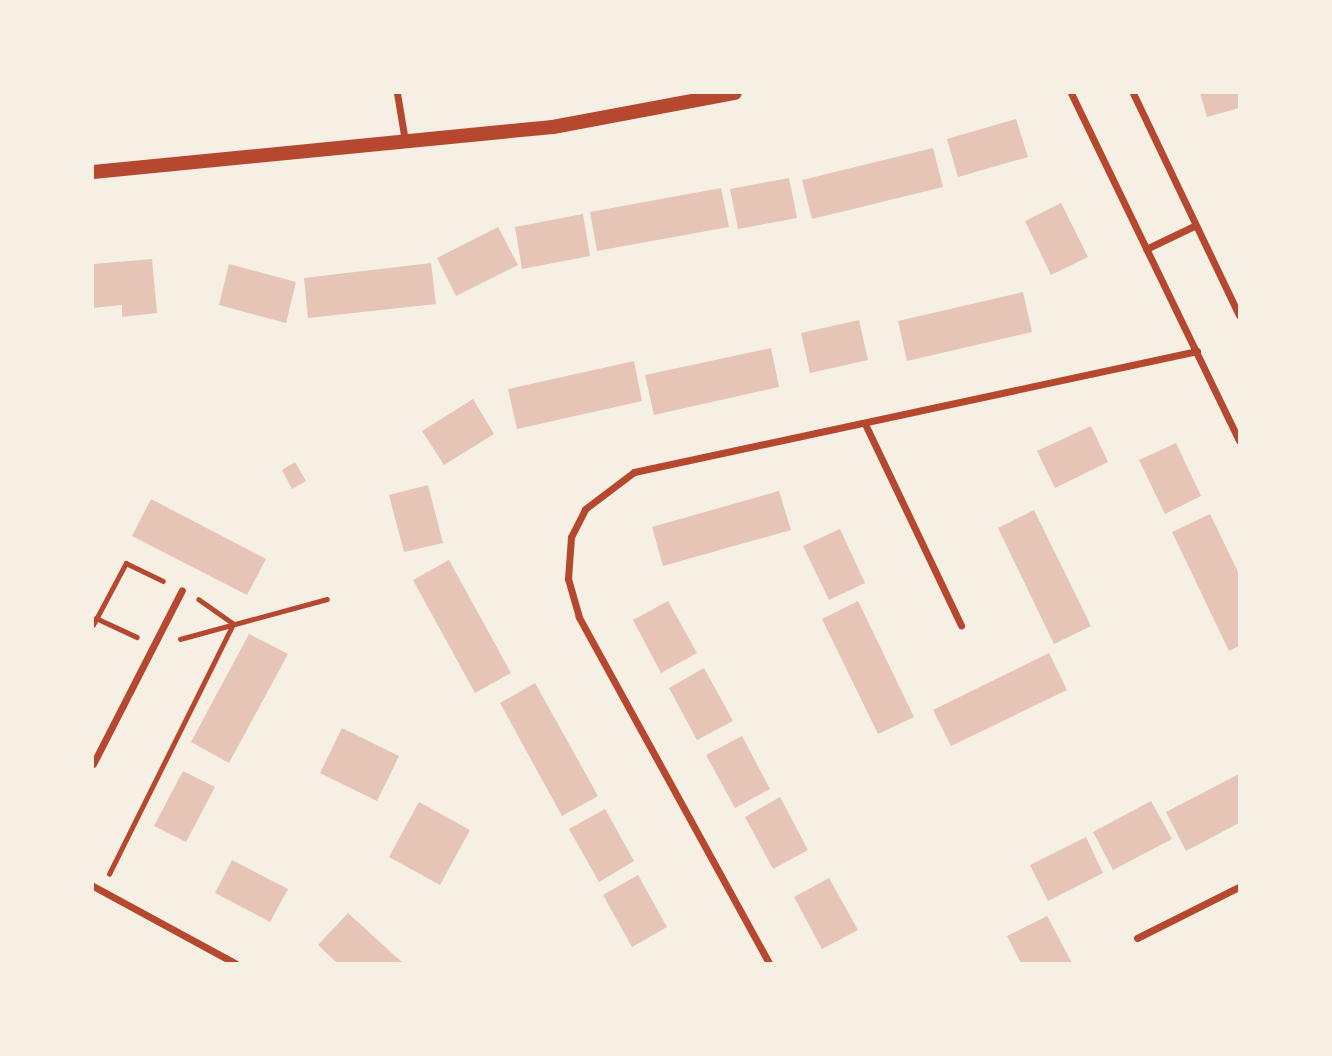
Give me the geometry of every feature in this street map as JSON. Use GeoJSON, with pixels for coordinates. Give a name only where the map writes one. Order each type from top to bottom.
{"type":"FeatureCollection","features":[{"type":"Feature","properties":{"kind":"main road"},"geometry":{"type":"LineString","coordinates":[[93,172],[406,145],[553,127],[735,93]]}},
{"type":"Feature","properties":{"kind":"street"},"geometry":{"type":"LineString","coordinates":[[397,93],[406,145]]}},
{"type":"Feature","properties":{"kind":"street"},"geometry":{"type":"LineString","coordinates":[[1071,93],[1239,441]]}},
{"type":"Feature","properties":{"kind":"street"},"geometry":{"type":"LineString","coordinates":[[1133,93],[1239,315]]}},
{"type":"Feature","properties":{"kind":"street"},"geometry":{"type":"LineString","coordinates":[[1146,249],[1196,225]]}},
{"type":"Feature","properties":{"kind":"street"},"geometry":{"type":"LineString","coordinates":[[769,963],[579,617],[568,579],[571,537],[585,509],[634,472],[866,426],[1197,351]]}},
{"type":"Feature","properties":{"kind":"street"},"geometry":{"type":"LineString","coordinates":[[866,426],[961,625]]}},
{"type":"Feature","properties":{"kind":"street"},"geometry":{"type":"LineString","coordinates":[[93,764],[182,590]]}},
{"type":"Feature","properties":{"kind":"street"},"geometry":{"type":"LineString","coordinates":[[1137,939],[1239,887]]}},
{"type":"Feature","properties":{"kind":"street"},"geometry":{"type":"LineString","coordinates":[[97,888],[235,963]]}},
{"type":"Feature","properties":{"kind":"path"},"geometry":{"type":"LineString","coordinates":[[93,625],[126,563],[182,590],[233,624]]}},
{"type":"Feature","properties":{"kind":"path"},"geometry":{"type":"LineString","coordinates":[[96,618],[155,643],[327,599]]}},
{"type":"Feature","properties":{"kind":"path"},"geometry":{"type":"LineString","coordinates":[[97,888],[233,624]]}},
{"type":"Feature","properties":{"kind":"building"},"geometry":{"type":"Polygon","coordinates":[[[1200,93],[1239,93],[1239,108],[1207,117],[1200,93]]]}},
{"type":"Feature","properties":{"kind":"building"},"geometry":{"type":"Polygon","coordinates":[[[1016,119],[1028,157],[958,177],[947,139],[1016,119]]]}},
{"type":"Feature","properties":{"kind":"building"},"geometry":{"type":"Polygon","coordinates":[[[933,148],[943,187],[812,219],[802,180],[933,148]]]}},
{"type":"Feature","properties":{"kind":"building"},"geometry":{"type":"Polygon","coordinates":[[[789,178],[797,218],[738,229],[730,189],[789,178]]]}},
{"type":"Feature","properties":{"kind":"building"},"geometry":{"type":"Polygon","coordinates":[[[721,188],[729,227],[597,251],[590,212],[721,188]]]}},
{"type":"Feature","properties":{"kind":"building"},"geometry":{"type":"Polygon","coordinates":[[[1061,203],[1088,257],[1051,275],[1025,221],[1061,203]]]}},
{"type":"Feature","properties":{"kind":"building"},"geometry":{"type":"Polygon","coordinates":[[[583,214],[590,256],[522,269],[515,227],[583,214]]]}},
{"type":"Feature","properties":{"kind":"building"},"geometry":{"type":"Polygon","coordinates":[[[498,227],[518,265],[456,296],[437,258],[498,227]]]}},
{"type":"Feature","properties":{"kind":"building"},"geometry":{"type":"Polygon","coordinates":[[[152,259],[157,313],[122,317],[122,305],[93,308],[93,264],[152,259]]]}},
{"type":"Feature","properties":{"kind":"building"},"geometry":{"type":"Polygon","coordinates":[[[431,263],[436,304],[308,318],[304,278],[431,263]]]}},
{"type":"Feature","properties":{"kind":"building"},"geometry":{"type":"Polygon","coordinates":[[[229,264],[296,282],[286,323],[219,305],[229,264]]]}},
{"type":"Feature","properties":{"kind":"building"},"geometry":{"type":"Polygon","coordinates":[[[1023,292],[1032,332],[907,361],[898,321],[1023,292]]]}},
{"type":"Feature","properties":{"kind":"building"},"geometry":{"type":"Polygon","coordinates":[[[859,320],[868,360],[810,373],[801,333],[859,320]]]}},
{"type":"Feature","properties":{"kind":"building"},"geometry":{"type":"Polygon","coordinates":[[[771,348],[779,387],[654,415],[645,375],[771,348]]]}},
{"type":"Feature","properties":{"kind":"building"},"geometry":{"type":"Polygon","coordinates":[[[634,361],[642,401],[517,429],[508,389],[634,361]]]}},
{"type":"Feature","properties":{"kind":"building"},"geometry":{"type":"Polygon","coordinates":[[[473,399],[494,434],[444,465],[422,431],[473,399]]]}},
{"type":"Feature","properties":{"kind":"building"},"geometry":{"type":"Polygon","coordinates":[[[1091,426],[1108,462],[1055,488],[1037,451],[1091,426]]]}},
{"type":"Feature","properties":{"kind":"building"},"geometry":{"type":"Polygon","coordinates":[[[1176,443],[1201,496],[1165,514],[1139,460],[1176,443]]]}},
{"type":"Feature","properties":{"kind":"building"},"geometry":{"type":"Polygon","coordinates":[[[295,462],[306,481],[292,489],[282,470],[295,462]]]}},
{"type":"Feature","properties":{"kind":"building"},"geometry":{"type":"Polygon","coordinates":[[[428,485],[443,543],[404,552],[389,495],[428,485]]]}},
{"type":"Feature","properties":{"kind":"building"},"geometry":{"type":"Polygon","coordinates":[[[779,491],[791,530],[663,566],[652,527],[779,491]]]}},
{"type":"Feature","properties":{"kind":"building"},"geometry":{"type":"Polygon","coordinates":[[[151,499],[266,559],[247,595],[132,536],[151,499]]]}},
{"type":"Feature","properties":{"kind":"building"},"geometry":{"type":"Polygon","coordinates":[[[1034,510],[1091,626],[1054,644],[998,528],[1034,510]]]}},
{"type":"Feature","properties":{"kind":"building"},"geometry":{"type":"Polygon","coordinates":[[[1210,514],[1239,574],[1239,646],[1229,651],[1172,532],[1210,514]]]}},
{"type":"Feature","properties":{"kind":"building"},"geometry":{"type":"Polygon","coordinates":[[[840,529],[865,583],[829,600],[803,546],[840,529]]]}},
{"type":"Feature","properties":{"kind":"building"},"geometry":{"type":"Polygon","coordinates":[[[449,560],[511,673],[475,693],[413,580],[449,560]]]}},
{"type":"Feature","properties":{"kind":"building"},"geometry":{"type":"Polygon","coordinates":[[[668,601],[697,653],[661,673],[633,620],[668,601]]]}},
{"type":"Feature","properties":{"kind":"building"},"geometry":{"type":"Polygon","coordinates":[[[858,601],[914,717],[878,734],[822,619],[858,601]]]}},
{"type":"Feature","properties":{"kind":"building"},"geometry":{"type":"Polygon","coordinates":[[[249,634],[288,654],[229,763],[191,742],[249,634]]]}},
{"type":"Feature","properties":{"kind":"building"},"geometry":{"type":"Polygon","coordinates":[[[1049,653],[1067,690],[951,746],[933,710],[1049,653]]]}},
{"type":"Feature","properties":{"kind":"building"},"geometry":{"type":"Polygon","coordinates":[[[704,668],[733,721],[697,740],[669,688],[704,668]]]}},
{"type":"Feature","properties":{"kind":"building"},"geometry":{"type":"Polygon","coordinates":[[[535,683],[598,796],[562,816],[500,703],[535,683]]]}},
{"type":"Feature","properties":{"kind":"building"},"geometry":{"type":"Polygon","coordinates":[[[342,728],[399,756],[377,801],[320,773],[342,728]]]}},
{"type":"Feature","properties":{"kind":"building"},"geometry":{"type":"Polygon","coordinates":[[[742,736],[770,789],[735,808],[706,755],[742,736]]]}},
{"type":"Feature","properties":{"kind":"building"},"geometry":{"type":"Polygon","coordinates":[[[183,771],[215,787],[186,842],[154,826],[183,771]]]}},
{"type":"Feature","properties":{"kind":"building"},"geometry":{"type":"Polygon","coordinates":[[[1239,774],[1239,823],[1186,851],[1166,812],[1239,774]]]}},
{"type":"Feature","properties":{"kind":"building"},"geometry":{"type":"Polygon","coordinates":[[[780,797],[808,850],[773,869],[745,817],[780,797]]]}},
{"type":"Feature","properties":{"kind":"building"},"geometry":{"type":"Polygon","coordinates":[[[1151,801],[1172,839],[1113,870],[1093,832],[1151,801]]]}},
{"type":"Feature","properties":{"kind":"building"},"geometry":{"type":"Polygon","coordinates":[[[419,802],[470,830],[440,885],[389,857],[419,802]]]}},
{"type":"Feature","properties":{"kind":"building"},"geometry":{"type":"Polygon","coordinates":[[[605,809],[634,861],[599,882],[569,829],[605,809]]]}},
{"type":"Feature","properties":{"kind":"building"},"geometry":{"type":"Polygon","coordinates":[[[1086,837],[1103,873],[1048,901],[1030,865],[1086,837]]]}},
{"type":"Feature","properties":{"kind":"building"},"geometry":{"type":"Polygon","coordinates":[[[232,860],[288,889],[270,922],[215,893],[232,860]]]}},
{"type":"Feature","properties":{"kind":"building"},"geometry":{"type":"Polygon","coordinates":[[[638,875],[667,927],[632,947],[603,895],[638,875]]]}},
{"type":"Feature","properties":{"kind":"building"},"geometry":{"type":"Polygon","coordinates":[[[829,878],[858,930],[822,949],[794,897],[829,878]]]}},
{"type":"Feature","properties":{"kind":"building"},"geometry":{"type":"Polygon","coordinates":[[[348,913],[403,963],[337,963],[318,945],[348,913]]]}},
{"type":"Feature","properties":{"kind":"building"},"geometry":{"type":"Polygon","coordinates":[[[1047,916],[1072,963],[1021,963],[1007,936],[1047,916]]]}}]}
